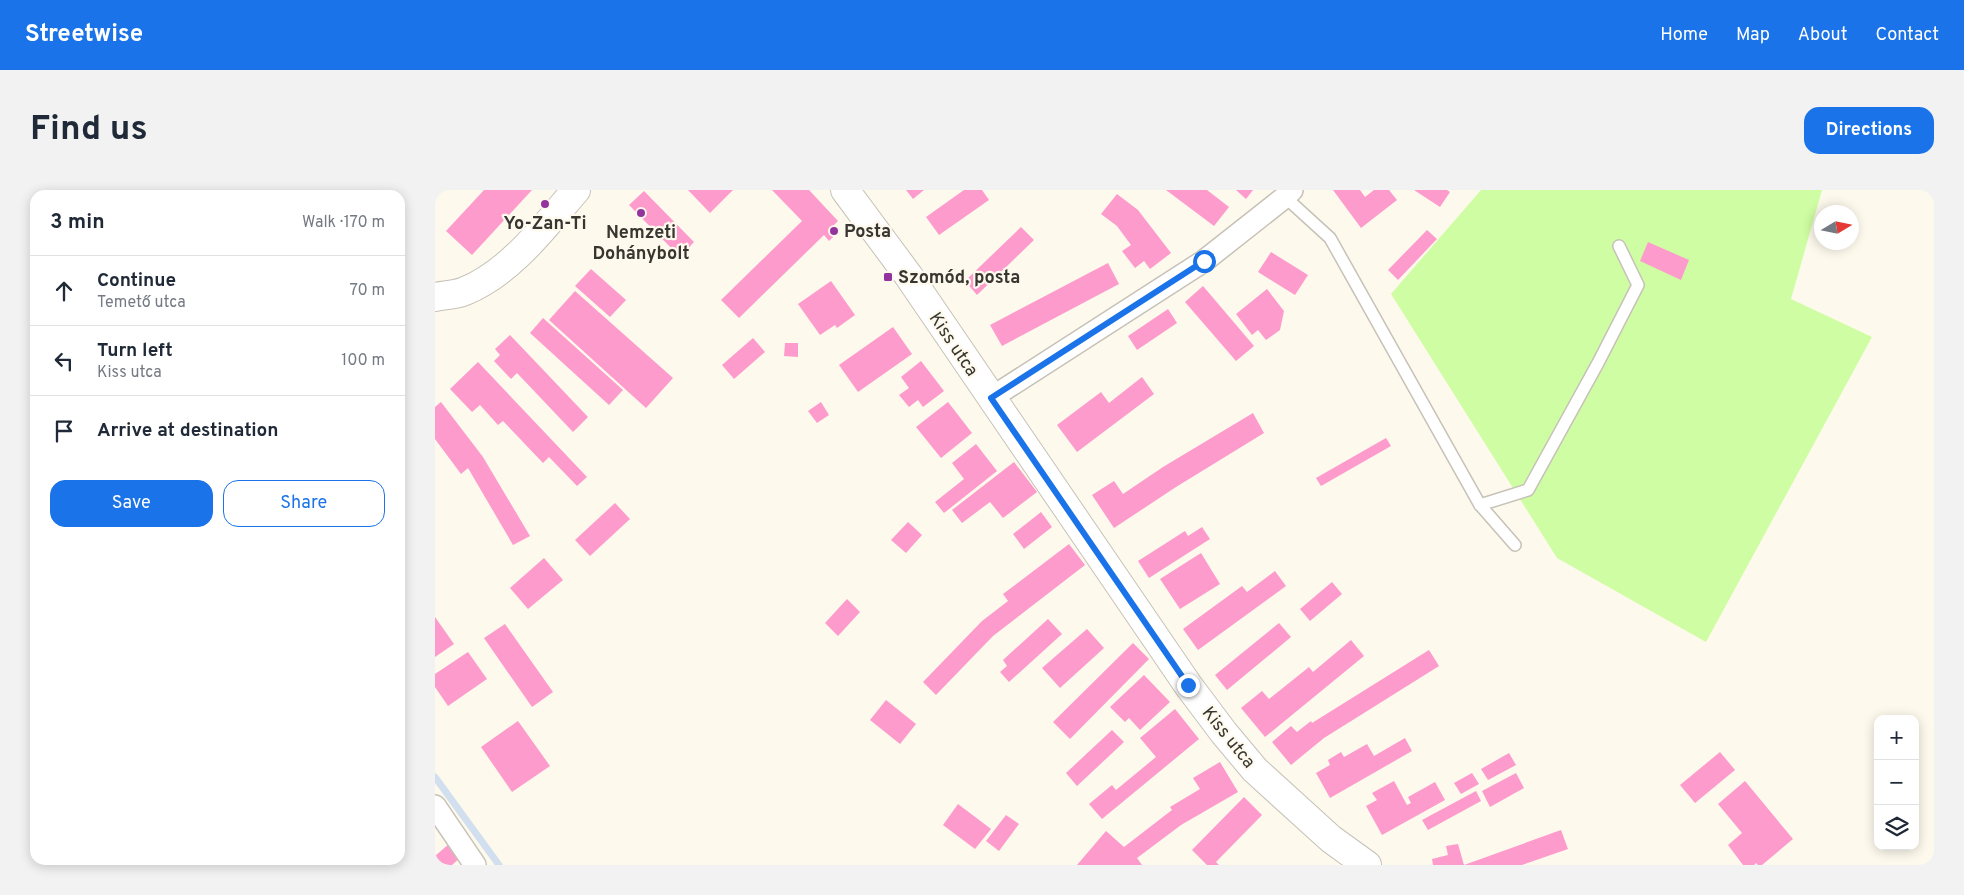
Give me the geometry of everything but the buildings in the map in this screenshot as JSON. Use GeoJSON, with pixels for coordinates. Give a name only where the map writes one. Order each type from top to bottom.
{"type":"FeatureCollection","features":[{"type":"Feature","properties":{"kind":"street"},"geometry":{"type":"LineString","coordinates":[[435,296],[463,292],[487,281],[540,231],[576,190]]}},
{"type":"Feature","properties":{"kind":"street","name":"Kiss utca"},"geometry":{"type":"LineString","coordinates":[[845,190],[908,275],[1188,685],[1224,733],[1255,770],[1331,839],[1367,865]]}},
{"type":"Feature","properties":{"kind":"street"},"geometry":{"type":"LineString","coordinates":[[991,398],[1204,261],[1289,194]]}},
{"type":"Feature","properties":{"kind":"street"},"geometry":{"type":"LineString","coordinates":[[435,806],[475,865]]}},
{"type":"Feature","properties":{"kind":"lane"},"geometry":{"type":"LineString","coordinates":[[1289,194],[1330,238],[1480,505],[1515,545]]}},
{"type":"Feature","properties":{"kind":"lane"},"geometry":{"type":"LineString","coordinates":[[1480,505],[1528,490],[1598,363],[1638,285],[1619,246]]}},
{"type":"Feature","properties":{"kind":"green space"},"geometry":{"type":"Polygon","coordinates":[[[1481,190],[1822,190],[1818,205],[1814,205],[1814,218],[1791,299],[1872,337],[1706,642],[1557,558],[1391,294],[1481,190]]]}},
{"type":"Feature","properties":{"kind":"waterway"},"geometry":{"type":"LineString","coordinates":[[435,777],[499,865]]}},
{"type":"Feature","properties":{"kind":"place","name":"Yo-Zan-Ti"},"geometry":{"type":"Point","coordinates":[545,204]}},
{"type":"Feature","properties":{"kind":"place","name":"Nemzeti Dohánybolt"},"geometry":{"type":"Point","coordinates":[641,213]}},
{"type":"Feature","properties":{"kind":"place","name":"Posta"},"geometry":{"type":"Point","coordinates":[834,231]}},
{"type":"Feature","properties":{"kind":"place","name":"Szomód, posta"},"geometry":{"type":"Point","coordinates":[888,277]}},
{"type":"Feature","properties":{"kind":"route"},"geometry":{"type":"LineString","coordinates":[[1188,685],[991,398],[1204,261]]}}]}
